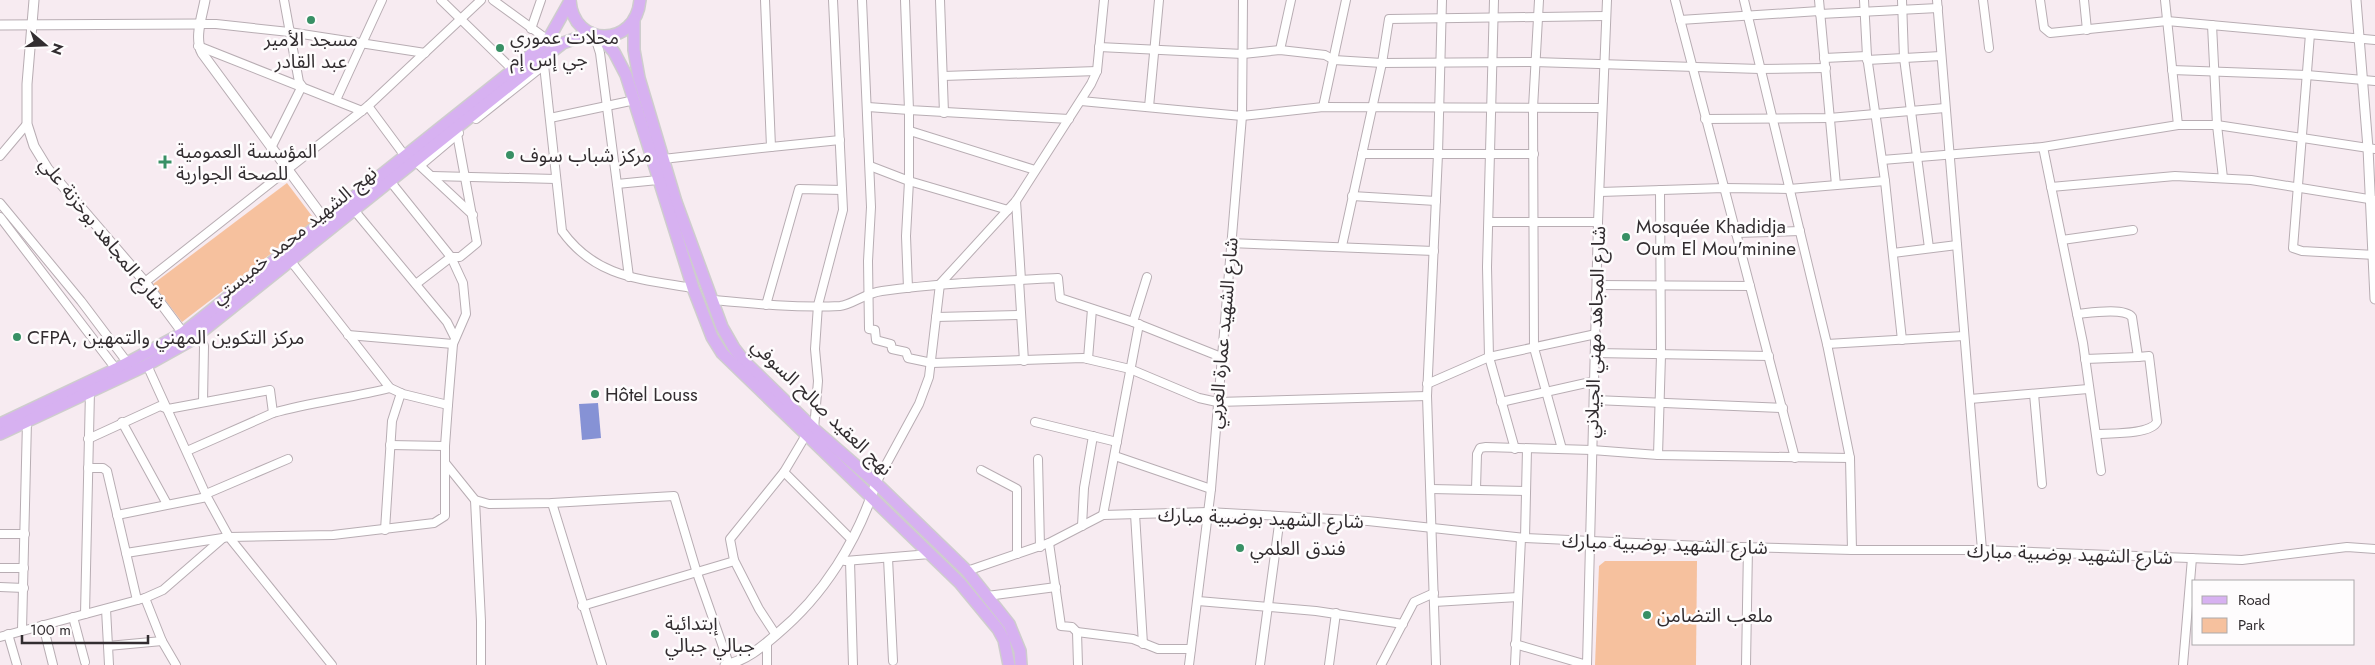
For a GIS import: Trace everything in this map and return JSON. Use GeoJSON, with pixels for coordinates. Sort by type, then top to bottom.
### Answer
{"type":"FeatureCollection","features":[{"type":"Feature","properties":{"kind":"main road"},"geometry":{"type":"LineString","coordinates":[[634,21],[639,4],[648,0]]}},
{"type":"Feature","properties":{"kind":"main road","name":"نهج العقيد صالح السوفي"},"geometry":{"type":"LineString","coordinates":[[570,1],[576,20],[595,34],[621,63],[635,100],[658,180],[693,288],[712,337],[722,353],[810,432],[876,483],[967,571],[1009,624],[1020,651],[1021,665]]}},
{"type":"Feature","properties":{"kind":"main road","name":"نهج الشهيد محمد خميستي"},"geometry":{"type":"LineString","coordinates":[[0,434],[146,365],[290,260],[328,224],[354,210],[390,182],[548,40],[570,1]]}},
{"type":"Feature","properties":{"kind":"main road","name":"نهج العقيد صالح السوفي"},"geometry":{"type":"LineString","coordinates":[[634,21],[634,50],[639,78],[663,159],[704,282],[714,300],[722,327],[745,362],[871,499],[960,583],[998,628],[1006,646],[1009,665]]}},
{"type":"Feature","properties":{"kind":"main road","name":"نهج الشهيد محمد خميستي"},"geometry":{"type":"LineString","coordinates":[[0,424],[127,362],[186,337],[328,224],[564,44],[595,34],[619,33],[634,21]]}},
{"type":"Feature","properties":{"kind":"street","name":"شارع المجاهد بوخزنة علي"},"geometry":{"type":"LineString","coordinates":[[34,0],[27,84],[27,124],[34,146],[48,169],[145,282],[186,337]]}},
{"type":"Feature","properties":{"kind":"street"},"geometry":{"type":"LineString","coordinates":[[205,0],[198,46],[211,68],[328,224]]}},
{"type":"Feature","properties":{"kind":"street"},"geometry":{"type":"LineString","coordinates":[[270,148],[302,86],[289,32],[284,0]]}},
{"type":"Feature","properties":{"kind":"street"},"geometry":{"type":"LineString","coordinates":[[336,100],[382,0]]}},
{"type":"Feature","properties":{"kind":"street"},"geometry":{"type":"LineString","coordinates":[[441,0],[513,70]]}},
{"type":"Feature","properties":{"kind":"street"},"geometry":{"type":"LineString","coordinates":[[145,282],[365,109],[481,0]]}},
{"type":"Feature","properties":{"kind":"street"},"geometry":{"type":"LineString","coordinates":[[493,0],[548,40]]}},
{"type":"Feature","properties":{"kind":"street"},"geometry":{"type":"LineString","coordinates":[[532,29],[541,0]]}},
{"type":"Feature","properties":{"kind":"street"},"geometry":{"type":"LineString","coordinates":[[764,0],[771,147]]}},
{"type":"Feature","properties":{"kind":"street"},"geometry":{"type":"LineString","coordinates":[[776,635],[759,609],[734,560],[730,539],[784,472],[810,432],[818,382],[815,349],[818,305],[844,210],[833,0]]}},
{"type":"Feature","properties":{"kind":"street"},"geometry":{"type":"LineString","coordinates":[[862,0],[871,207],[868,293],[869,329],[875,330],[876,340],[891,344],[892,349],[906,352],[908,358],[932,363],[1088,359],[1130,369],[1199,398],[1217,402],[1427,396]]}},
{"type":"Feature","properties":{"kind":"street"},"geometry":{"type":"LineString","coordinates":[[905,0],[910,131],[906,236],[908,288]]}},
{"type":"Feature","properties":{"kind":"street"},"geometry":{"type":"LineString","coordinates":[[940,0],[944,113]]}},
{"type":"Feature","properties":{"kind":"street"},"geometry":{"type":"LineString","coordinates":[[446,464],[475,500],[489,504],[552,503],[674,496],[727,665],[740,660],[767,643],[790,624],[825,585],[852,539],[871,499],[876,483],[919,404],[932,363],[940,284],[1016,201],[1081,101],[1097,71],[1104,0]]}},
{"type":"Feature","properties":{"kind":"street"},"geometry":{"type":"LineString","coordinates":[[1149,107],[1159,0]]}},
{"type":"Feature","properties":{"kind":"street","name":"شارع الشهيد عمارة العربي"},"geometry":{"type":"LineString","coordinates":[[1189,665],[1211,489],[1242,116],[1243,0]]}},
{"type":"Feature","properties":{"kind":"street"},"geometry":{"type":"LineString","coordinates":[[1280,50],[1291,0]]}},
{"type":"Feature","properties":{"kind":"street"},"geometry":{"type":"LineString","coordinates":[[1323,107],[1346,0]]}},
{"type":"Feature","properties":{"kind":"street"},"geometry":{"type":"LineString","coordinates":[[1436,665],[1427,384],[1438,154],[1440,18],[1442,0]]}},
{"type":"Feature","properties":{"kind":"street"},"geometry":{"type":"LineString","coordinates":[[1494,0],[1489,222],[1489,357],[1515,448]]}},
{"type":"Feature","properties":{"kind":"street"},"geometry":{"type":"LineString","coordinates":[[1538,0],[1533,108],[1534,348],[1562,449]]}},
{"type":"Feature","properties":{"kind":"street","name":"شارع المجاهد مهني الجيلاني"},"geometry":{"type":"LineString","coordinates":[[1587,665],[1598,285],[1598,222],[1607,0]]}},
{"type":"Feature","properties":{"kind":"street"},"geometry":{"type":"LineString","coordinates":[[1675,0],[1796,458]]}},
{"type":"Feature","properties":{"kind":"street"},"geometry":{"type":"LineString","coordinates":[[1744,0],[1827,344],[1850,458],[1852,550]]}},
{"type":"Feature","properties":{"kind":"street"},"geometry":{"type":"LineString","coordinates":[[1819,0],[1836,185]]}},
{"type":"Feature","properties":{"kind":"street"},"geometry":{"type":"LineString","coordinates":[[1864,0],[1867,58],[1885,181],[1902,340]]}},
{"type":"Feature","properties":{"kind":"street"},"geometry":{"type":"LineString","coordinates":[[1902,0],[1904,58],[1929,248]]}},
{"type":"Feature","properties":{"kind":"street"},"geometry":{"type":"LineString","coordinates":[[1983,0],[1989,48]]}},
{"type":"Feature","properties":{"kind":"street"},"geometry":{"type":"LineString","coordinates":[[2040,0],[2046,32],[2056,33],[2167,21],[2375,40]]}},
{"type":"Feature","properties":{"kind":"street"},"geometry":{"type":"LineString","coordinates":[[2084,0],[2087,30]]}},
{"type":"Feature","properties":{"kind":"street"},"geometry":{"type":"LineString","coordinates":[[2165,0],[2178,126]]}},
{"type":"Feature","properties":{"kind":"street"},"geometry":{"type":"LineString","coordinates":[[2356,0],[2362,80],[2372,149],[2375,299]]}},
{"type":"Feature","properties":{"kind":"street"},"geometry":{"type":"LineString","coordinates":[[1680,20],[1903,10],[1937,4],[1982,550]]}},
{"type":"Feature","properties":{"kind":"street"},"geometry":{"type":"LineString","coordinates":[[1342,246],[1373,108],[1389,19],[1606,16]]}},
{"type":"Feature","properties":{"kind":"street"},"geometry":{"type":"LineString","coordinates":[[0,25],[216,24],[364,42],[425,53]]}},
{"type":"Feature","properties":{"kind":"street"},"geometry":{"type":"LineString","coordinates":[[2212,25],[2223,178]]}},
{"type":"Feature","properties":{"kind":"street"},"geometry":{"type":"LineString","coordinates":[[595,34],[600,53],[628,277]]}},
{"type":"Feature","properties":{"kind":"street"},"geometry":{"type":"LineString","coordinates":[[2310,34],[2293,248],[2302,251],[2374,256]]}},
{"type":"Feature","properties":{"kind":"street"},"geometry":{"type":"LineString","coordinates":[[198,46],[336,100],[365,109],[413,161],[432,176],[472,216]]}},
{"type":"Feature","properties":{"kind":"street"},"geometry":{"type":"LineString","coordinates":[[1099,46],[1243,54],[1280,50],[1325,55],[1334,60],[1382,63],[1534,62],[1760,69],[1826,68]]}},
{"type":"Feature","properties":{"kind":"street"},"geometry":{"type":"LineString","coordinates":[[1824,58],[1941,56]]}},
{"type":"Feature","properties":{"kind":"street"},"geometry":{"type":"LineString","coordinates":[[545,60],[562,231],[570,242],[606,269],[628,277],[693,288]]}},
{"type":"Feature","properties":{"kind":"street"},"geometry":{"type":"LineString","coordinates":[[413,161],[457,134],[545,60]]}},
{"type":"Feature","properties":{"kind":"street"},"geometry":{"type":"LineString","coordinates":[[2172,70],[2307,75],[2375,81]]}},
{"type":"Feature","properties":{"kind":"street"},"geometry":{"type":"LineString","coordinates":[[942,76],[1097,71]]}},
{"type":"Feature","properties":{"kind":"street"},"geometry":{"type":"LineString","coordinates":[[550,118],[635,100]]}},
{"type":"Feature","properties":{"kind":"street"},"geometry":{"type":"LineString","coordinates":[[1081,101],[1242,116],[1323,107],[1492,106],[1602,108]]}},
{"type":"Feature","properties":{"kind":"street"},"geometry":{"type":"LineString","coordinates":[[868,107],[1069,119]]}},
{"type":"Feature","properties":{"kind":"street"},"geometry":{"type":"LineString","coordinates":[[1705,119],[1829,118],[1946,108]]}},
{"type":"Feature","properties":{"kind":"street"},"geometry":{"type":"LineString","coordinates":[[0,156],[27,124]]}},
{"type":"Feature","properties":{"kind":"street"},"geometry":{"type":"LineString","coordinates":[[1882,160],[2043,147],[2178,126],[2218,125],[2372,149]]}},
{"type":"Feature","properties":{"kind":"street"},"geometry":{"type":"LineString","coordinates":[[910,131],[1036,170]]}},
{"type":"Feature","properties":{"kind":"street"},"geometry":{"type":"LineString","coordinates":[[416,284],[451,257],[460,257],[477,243],[457,134]]}},
{"type":"Feature","properties":{"kind":"street"},"geometry":{"type":"LineString","coordinates":[[663,159],[840,140]]}},
{"type":"Feature","properties":{"kind":"street"},"geometry":{"type":"LineString","coordinates":[[2043,147],[2077,314],[2101,471]]}},
{"type":"Feature","properties":{"kind":"street"},"geometry":{"type":"LineString","coordinates":[[1362,154],[1534,154]]}},
{"type":"Feature","properties":{"kind":"street"},"geometry":{"type":"LineString","coordinates":[[870,166],[909,181],[1008,210]]}},
{"type":"Feature","properties":{"kind":"street"},"geometry":{"type":"LineString","coordinates":[[432,176],[465,175],[556,179]]}},
{"type":"Feature","properties":{"kind":"street"},"geometry":{"type":"LineString","coordinates":[[2051,187],[2175,176],[2223,178],[2299,186],[2373,199]]}},
{"type":"Feature","properties":{"kind":"street"},"geometry":{"type":"LineString","coordinates":[[617,184],[658,180]]}},
{"type":"Feature","properties":{"kind":"street"},"geometry":{"type":"LineString","coordinates":[[1600,192],[1724,188],[1789,189],[1885,181]]}},
{"type":"Feature","properties":{"kind":"street"},"geometry":{"type":"LineString","coordinates":[[126,553],[226,538],[333,536],[434,523],[444,518],[445,446],[454,341],[466,314],[466,300],[463,282],[451,257],[390,182]]}},
{"type":"Feature","properties":{"kind":"street"},"geometry":{"type":"LineString","coordinates":[[766,305],[800,189],[842,190]]}},
{"type":"Feature","properties":{"kind":"street"},"geometry":{"type":"LineString","coordinates":[[1658,455],[1661,354],[1660,190]]}},
{"type":"Feature","properties":{"kind":"street"},"geometry":{"type":"LineString","coordinates":[[1352,196],[1436,201]]}},
{"type":"Feature","properties":{"kind":"street"},"geometry":{"type":"LineString","coordinates":[[1016,201],[1024,360]]}},
{"type":"Feature","properties":{"kind":"street"},"geometry":{"type":"LineString","coordinates":[[0,203],[127,362]]}},
{"type":"Feature","properties":{"kind":"street"},"geometry":{"type":"LineString","coordinates":[[354,210],[447,322],[454,341]]}},
{"type":"Feature","properties":{"kind":"street"},"geometry":{"type":"LineString","coordinates":[[0,218],[116,369]]}},
{"type":"Feature","properties":{"kind":"street"},"geometry":{"type":"LineString","coordinates":[[1489,222],[1598,222]]}},
{"type":"Feature","properties":{"kind":"street"},"geometry":{"type":"LineString","coordinates":[[2062,240],[2133,230]]}},
{"type":"Feature","properties":{"kind":"street"},"geometry":{"type":"LineString","coordinates":[[1736,233],[1800,231]]}},
{"type":"Feature","properties":{"kind":"street"},"geometry":{"type":"LineString","coordinates":[[1230,243],[1434,251]]}},
{"type":"Feature","properties":{"kind":"street"},"geometry":{"type":"LineString","coordinates":[[1893,252],[1957,245]]}},
{"type":"Feature","properties":{"kind":"street"},"geometry":{"type":"LineString","coordinates":[[290,260],[390,388],[401,393],[448,405]]}},
{"type":"Feature","properties":{"kind":"street"},"geometry":{"type":"LineString","coordinates":[[43,273],[52,266]]}},
{"type":"Feature","properties":{"kind":"street"},"geometry":{"type":"LineString","coordinates":[[53,285],[61,277]]}},
{"type":"Feature","properties":{"kind":"street"},"geometry":{"type":"LineString","coordinates":[[1102,515],[1115,456],[1136,323],[1147,277]]}},
{"type":"Feature","properties":{"kind":"street"},"geometry":{"type":"LineString","coordinates":[[714,300],[766,305],[846,305],[868,293],[940,284],[1058,278],[1060,298],[1136,323],[1222,357]]}},
{"type":"Feature","properties":{"kind":"street"},"geometry":{"type":"LineString","coordinates":[[1598,285],[1750,286]]}},
{"type":"Feature","properties":{"kind":"street"},"geometry":{"type":"LineString","coordinates":[[1088,359],[1092,309]]}},
{"type":"Feature","properties":{"kind":"street"},"geometry":{"type":"LineString","coordinates":[[2077,314],[2120,311],[2130,314],[2138,357]]}},
{"type":"Feature","properties":{"kind":"street"},"geometry":{"type":"LineString","coordinates":[[936,317],[1021,315]]}},
{"type":"Feature","properties":{"kind":"street"},"geometry":{"type":"LineString","coordinates":[[1427,384],[1489,357],[1596,334]]}},
{"type":"Feature","properties":{"kind":"street"},"geometry":{"type":"LineString","coordinates":[[348,336],[454,341]]}},
{"type":"Feature","properties":{"kind":"street"},"geometry":{"type":"LineString","coordinates":[[1827,344],[1964,336]]}},
{"type":"Feature","properties":{"kind":"street"},"geometry":{"type":"LineString","coordinates":[[186,337],[202,340],[204,346],[203,402]]}},
{"type":"Feature","properties":{"kind":"street"},"geometry":{"type":"LineString","coordinates":[[1595,353],[1769,356]]}},
{"type":"Feature","properties":{"kind":"street"},"geometry":{"type":"LineString","coordinates":[[2085,359],[2149,356],[2157,422],[2155,425],[2145,430],[2096,434]]}},
{"type":"Feature","properties":{"kind":"street"},"geometry":{"type":"LineString","coordinates":[[146,365],[168,409],[226,538],[332,665]]}},
{"type":"Feature","properties":{"kind":"street"},"geometry":{"type":"LineString","coordinates":[[1501,402],[1595,382]]}},
{"type":"Feature","properties":{"kind":"street"},"geometry":{"type":"LineString","coordinates":[[187,451],[273,413],[301,405],[350,398],[390,388]]}},
{"type":"Feature","properties":{"kind":"street"},"geometry":{"type":"LineString","coordinates":[[1970,399],[2088,389]]}},
{"type":"Feature","properties":{"kind":"street"},"geometry":{"type":"LineString","coordinates":[[88,439],[160,406],[168,409],[270,390],[273,413]]}},
{"type":"Feature","properties":{"kind":"street"},"geometry":{"type":"LineString","coordinates":[[84,614],[90,391]]}},
{"type":"Feature","properties":{"kind":"street"},"geometry":{"type":"LineString","coordinates":[[385,530],[392,421],[401,393]]}},
{"type":"Feature","properties":{"kind":"street"},"geometry":{"type":"LineString","coordinates":[[2034,394],[2042,484]]}},
{"type":"Feature","properties":{"kind":"street"},"geometry":{"type":"LineString","coordinates":[[1595,400],[1783,408]]}},
{"type":"Feature","properties":{"kind":"street"},"geometry":{"type":"LineString","coordinates":[[22,630],[27,421]]}},
{"type":"Feature","properties":{"kind":"street"},"geometry":{"type":"LineString","coordinates":[[122,422],[168,504]]}},
{"type":"Feature","properties":{"kind":"street"},"geometry":{"type":"LineString","coordinates":[[1034,422],[1117,442]]}},
{"type":"Feature","properties":{"kind":"street"},"geometry":{"type":"LineString","coordinates":[[1082,526],[1084,488],[1093,436]]}},
{"type":"Feature","properties":{"kind":"street"},"geometry":{"type":"LineString","coordinates":[[390,445],[445,446]]}},
{"type":"Feature","properties":{"kind":"street"},"geometry":{"type":"LineString","coordinates":[[1476,489],[1477,454],[1480,448],[1592,450],[1658,455],[1850,458]]}},
{"type":"Feature","properties":{"kind":"street"},"geometry":{"type":"LineString","coordinates":[[1514,665],[1526,492],[1527,449]]}},
{"type":"Feature","properties":{"kind":"street"},"geometry":{"type":"LineString","coordinates":[[1115,456],[1211,489]]}},
{"type":"Feature","properties":{"kind":"street"},"geometry":{"type":"LineString","coordinates":[[117,515],[207,496],[288,459]]}},
{"type":"Feature","properties":{"kind":"street"},"geometry":{"type":"LineString","coordinates":[[1038,459],[1040,547]]}},
{"type":"Feature","properties":{"kind":"street"},"geometry":{"type":"LineString","coordinates":[[88,468],[103,468],[107,471],[126,553],[141,599],[176,665]]}},
{"type":"Feature","properties":{"kind":"street"},"geometry":{"type":"LineString","coordinates":[[981,470],[1017,489],[1017,554]]}},
{"type":"Feature","properties":{"kind":"street"},"geometry":{"type":"LineString","coordinates":[[784,472],[852,539]]}},
{"type":"Feature","properties":{"kind":"street"},"geometry":{"type":"LineString","coordinates":[[1431,489],[1526,492]]}},
{"type":"Feature","properties":{"kind":"street"},"geometry":{"type":"LineString","coordinates":[[475,500],[481,621],[481,665]]}},
{"type":"Feature","properties":{"kind":"street"},"geometry":{"type":"LineString","coordinates":[[552,503],[582,606],[602,665]]}},
{"type":"Feature","properties":{"kind":"street","name":"شارع الشهيد بوضبية مبارك"},"geometry":{"type":"LineString","coordinates":[[967,571],[1050,543],[1102,515],[1208,512],[1368,521],[1523,538],[1748,547],[1852,550],[1982,550],[2242,560],[2346,547],[2375,549]]}},
{"type":"Feature","properties":{"kind":"street"},"geometry":{"type":"LineString","coordinates":[[1135,514],[1144,644]]}},
{"type":"Feature","properties":{"kind":"street"},"geometry":{"type":"LineString","coordinates":[[1260,665],[1280,516]]}},
{"type":"Feature","properties":{"kind":"street"},"geometry":{"type":"LineString","coordinates":[[0,534],[25,534]]}},
{"type":"Feature","properties":{"kind":"street"},"geometry":{"type":"LineString","coordinates":[[0,637],[141,599],[169,585],[226,538]]}},
{"type":"Feature","properties":{"kind":"street"},"geometry":{"type":"LineString","coordinates":[[1050,543],[1061,626],[1072,627],[1077,632],[1133,639],[1158,649],[1191,649]]}},
{"type":"Feature","properties":{"kind":"street"},"geometry":{"type":"LineString","coordinates":[[1746,665],[1748,547]]}},
{"type":"Feature","properties":{"kind":"street"},"geometry":{"type":"LineString","coordinates":[[839,562],[930,554]]}},
{"type":"Feature","properties":{"kind":"street"},"geometry":{"type":"LineString","coordinates":[[888,558],[893,661]]}},
{"type":"Feature","properties":{"kind":"street"},"geometry":{"type":"LineString","coordinates":[[2183,665],[2192,558]]}},
{"type":"Feature","properties":{"kind":"street"},"geometry":{"type":"LineString","coordinates":[[582,606],[727,565],[734,560]]}},
{"type":"Feature","properties":{"kind":"street"},"geometry":{"type":"LineString","coordinates":[[850,561],[853,665]]}},
{"type":"Feature","properties":{"kind":"street"},"geometry":{"type":"LineString","coordinates":[[0,568],[24,568]]}},
{"type":"Feature","properties":{"kind":"street"},"geometry":{"type":"LineString","coordinates":[[0,587],[24,588]]}},
{"type":"Feature","properties":{"kind":"street"},"geometry":{"type":"LineString","coordinates":[[987,596],[1056,587]]}},
{"type":"Feature","properties":{"kind":"street"},"geometry":{"type":"LineString","coordinates":[[1381,665],[1414,602],[1434,598],[1518,597]]}},
{"type":"Feature","properties":{"kind":"street"},"geometry":{"type":"LineString","coordinates":[[1198,601],[1269,606],[1403,624]]}},
{"type":"Feature","properties":{"kind":"street"},"geometry":{"type":"LineString","coordinates":[[106,608],[109,665]]}},
{"type":"Feature","properties":{"kind":"street"},"geometry":{"type":"LineString","coordinates":[[1329,665],[1336,614]]}},
{"type":"Feature","properties":{"kind":"street"},"geometry":{"type":"LineString","coordinates":[[73,617],[85,662]]}},
{"type":"Feature","properties":{"kind":"street"},"geometry":{"type":"LineString","coordinates":[[43,624],[54,665]]}},
{"type":"Feature","properties":{"kind":"street"},"geometry":{"type":"LineString","coordinates":[[1077,632],[1078,665]]}},
{"type":"Feature","properties":{"kind":"street"},"geometry":{"type":"LineString","coordinates":[[8,634],[17,665]]}},
{"type":"Feature","properties":{"kind":"street"},"geometry":{"type":"LineString","coordinates":[[108,646],[162,641]]}},
{"type":"Feature","properties":{"kind":"street"},"geometry":{"type":"LineString","coordinates":[[767,643],[767,665]]}},
{"type":"Feature","properties":{"kind":"street"},"geometry":{"type":"LineString","coordinates":[[1516,644],[1587,665]]}},
{"type":"Feature","properties":{"kind":"green space"},"geometry":{"type":"Polygon","coordinates":[[[287,183],[315,220],[182,322],[153,284],[287,183]]]}},
{"type":"Feature","properties":{"kind":"green space","name":"ملعب التضامن"},"geometry":{"type":"Polygon","coordinates":[[[1605,561],[1697,561],[1696,665],[1595,665],[1599,566],[1605,561]]]}},
{"type":"Feature","properties":{"kind":"water"},"geometry":{"type":"Polygon","coordinates":[[[598,403],[601,438],[582,440],[579,404],[598,403]]]}},
{"type":"Feature","properties":{"kind":"place","name":"مسجد الأمير عبد القادر"},"geometry":{"type":"Point","coordinates":[311,20]}},
{"type":"Feature","properties":{"kind":"place","name":"محلات عموري جي إس إم"},"geometry":{"type":"Point","coordinates":[500,48]}},
{"type":"Feature","properties":{"kind":"place","name":"مركز شباب سوف"},"geometry":{"type":"Point","coordinates":[510,155]}},
{"type":"Feature","properties":{"kind":"place","name":"المؤسسة العمومية للصحة الجوارية"},"geometry":{"type":"Point","coordinates":[165,162]}},
{"type":"Feature","properties":{"kind":"place","name":"Mosquée Khadidja Oum El Mou'minine"},"geometry":{"type":"Point","coordinates":[1626,237]}},
{"type":"Feature","properties":{"kind":"place","name":"CFPA, مركز التكوين المهني والتمهين"},"geometry":{"type":"Point","coordinates":[17,337]}},
{"type":"Feature","properties":{"kind":"place","name":"Hôtel Louss"},"geometry":{"type":"Point","coordinates":[595,394]}},
{"type":"Feature","properties":{"kind":"place","name":"فندق العلمي"},"geometry":{"type":"Point","coordinates":[1240,548]}},
{"type":"Feature","properties":{"kind":"place","name":"ملعب التضامن"},"geometry":{"type":"Point","coordinates":[1647,615]}},
{"type":"Feature","properties":{"kind":"place","name":"إبتدائية جبالي جبالي"},"geometry":{"type":"Point","coordinates":[655,634]}}]}
